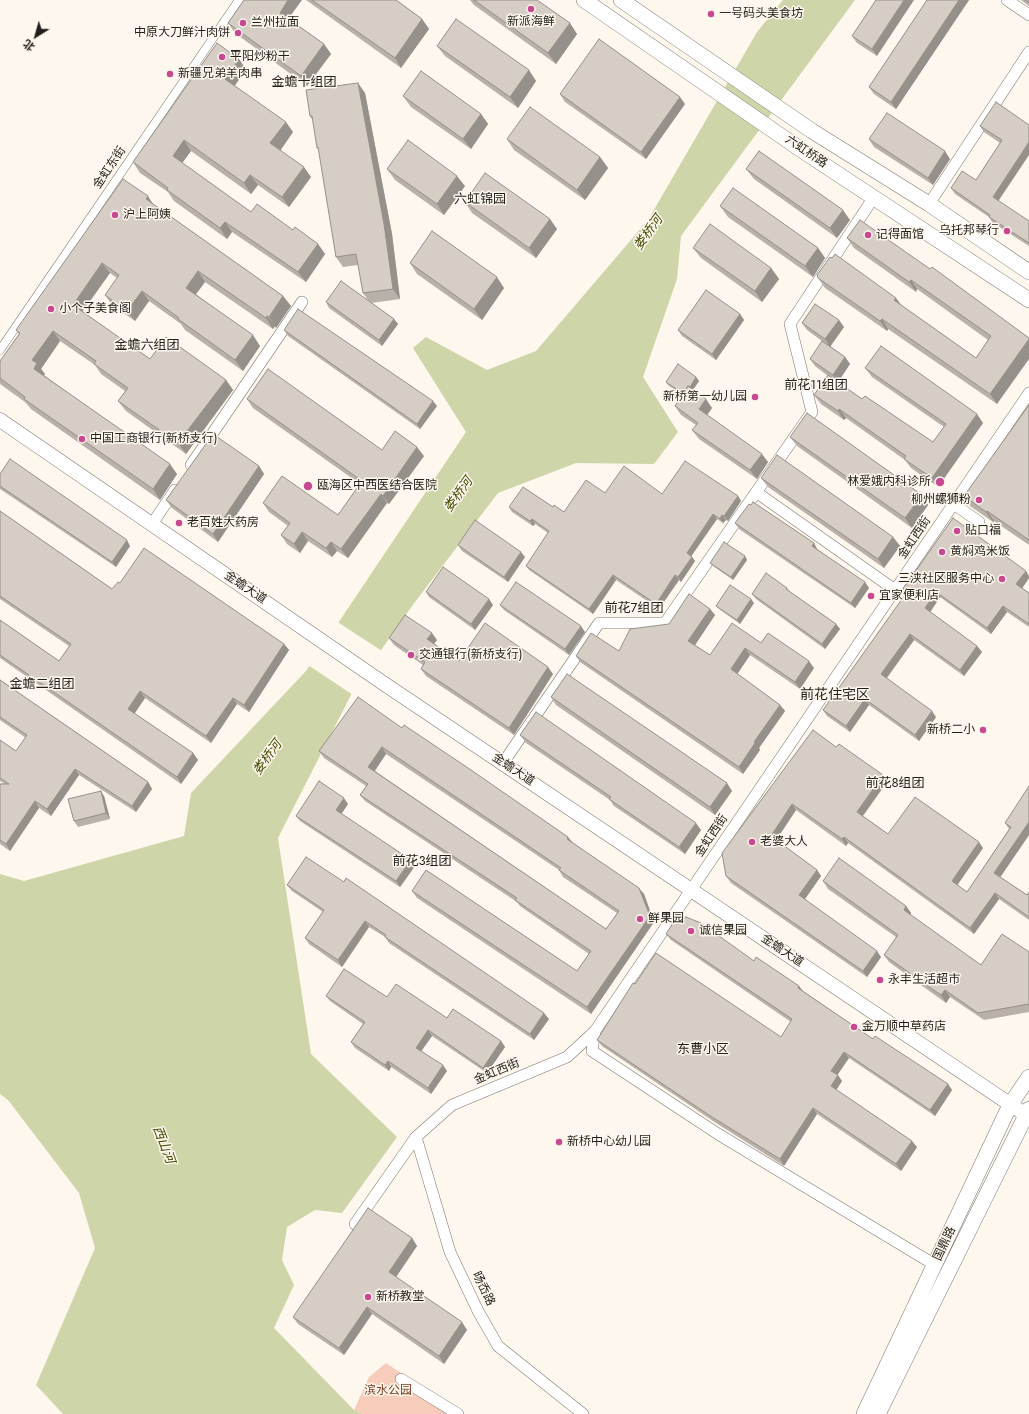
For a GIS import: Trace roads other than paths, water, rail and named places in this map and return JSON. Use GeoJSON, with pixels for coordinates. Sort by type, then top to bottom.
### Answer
{"type":"FeatureCollection","features":[{"type":"Feature","properties":{"kind":"main road","name":"六虹桥路"},"geometry":{"type":"LineString","coordinates":[[584,0],[800,149],[1029,300]]}},
{"type":"Feature","properties":{"kind":"main road","name":"六虹桥路"},"geometry":{"type":"LineString","coordinates":[[620,0],[697,51],[812,131],[929,204],[1029,272]]}},
{"type":"Feature","properties":{"kind":"main road","name":"国鼎路"},"geometry":{"type":"LineString","coordinates":[[864,1414],[1010,1105],[1029,1077]]}},
{"type":"Feature","properties":{"kind":"main road","name":"国鼎路"},"geometry":{"type":"LineString","coordinates":[[878,1414],[1028,1113]]}},
{"type":"Feature","properties":{"kind":"street","name":"金虹东街"},"geometry":{"type":"LineString","coordinates":[[0,350],[239,0]]}},
{"type":"Feature","properties":{"kind":"street"},"geometry":{"type":"LineString","coordinates":[[1007,0],[1029,15]]}},
{"type":"Feature","properties":{"kind":"street"},"geometry":{"type":"LineString","coordinates":[[929,204],[1029,52]]}},
{"type":"Feature","properties":{"kind":"street"},"geometry":{"type":"LineString","coordinates":[[503,764],[599,623],[665,623],[812,412],[790,324],[874,197]]}},
{"type":"Feature","properties":{"kind":"street"},"geometry":{"type":"LineString","coordinates":[[152,524],[302,302]]}},
{"type":"Feature","properties":{"kind":"street","name":"金虹西街"},"geometry":{"type":"LineString","coordinates":[[355,1224],[416,1137],[452,1105],[567,1057],[595,1031],[1029,393]]}},
{"type":"Feature","properties":{"kind":"street","name":"金蟾大道"},"geometry":{"type":"LineString","coordinates":[[0,420],[503,764],[1010,1105],[1028,1113]]}},
{"type":"Feature","properties":{"kind":"street"},"geometry":{"type":"LineString","coordinates":[[756,492],[895,590]]}},
{"type":"Feature","properties":{"kind":"street"},"geometry":{"type":"LineString","coordinates":[[954,504],[979,522]]}},
{"type":"Feature","properties":{"kind":"street"},"geometry":{"type":"LineString","coordinates":[[595,1031],[592,1051],[718,1134],[935,1265]]}},
{"type":"Feature","properties":{"kind":"street","name":"旸岙路"},"geometry":{"type":"LineString","coordinates":[[416,1137],[450,1252],[478,1311],[498,1346],[583,1414]]}},
{"type":"Feature","properties":{"kind":"street"},"geometry":{"type":"LineString","coordinates":[[401,1379],[458,1414]]}},
{"type":"Feature","properties":{"kind":"water"},"geometry":{"type":"Polygon","coordinates":[[[783,0],[855,0],[681,236],[677,279],[643,377],[678,432],[654,464],[576,463],[498,493],[412,606],[355,687],[278,838],[311,1054],[397,1137],[342,1213],[315,1210],[287,1227],[282,1260],[294,1285],[274,1328],[354,1410],[363,1414],[63,1414],[36,1385],[95,1248],[79,1193],[8,1100],[0,1094],[0,874],[24,881],[184,836],[191,793],[306,671],[466,432],[413,348],[426,337],[487,370],[536,351],[648,220],[757,32],[783,0]]]}},
{"type":"Feature","properties":{"kind":"place","name":"新派海鲜"},"geometry":{"type":"Point","coordinates":[531,9]}},
{"type":"Feature","properties":{"kind":"place","name":"一号码头美食坊"},"geometry":{"type":"Point","coordinates":[711,14]}},
{"type":"Feature","properties":{"kind":"place","name":"兰州拉面"},"geometry":{"type":"Point","coordinates":[243,23]}},
{"type":"Feature","properties":{"kind":"place","name":"中原大刀鲜汁肉饼"},"geometry":{"type":"Point","coordinates":[238,33]}},
{"type":"Feature","properties":{"kind":"place","name":"平阳炒粉干"},"geometry":{"type":"Point","coordinates":[222,57]}},
{"type":"Feature","properties":{"kind":"place","name":"新疆兄弟羊肉串"},"geometry":{"type":"Point","coordinates":[170,74]}},
{"type":"Feature","properties":{"kind":"place","name":"沪上阿姨"},"geometry":{"type":"Point","coordinates":[115,215]}},
{"type":"Feature","properties":{"kind":"place","name":"乌托邦琴行"},"geometry":{"type":"Point","coordinates":[1007,231]}},
{"type":"Feature","properties":{"kind":"place","name":"记得面馆"},"geometry":{"type":"Point","coordinates":[868,235]}},
{"type":"Feature","properties":{"kind":"place","name":"小个子美食阁"},"geometry":{"type":"Point","coordinates":[51,309]}},
{"type":"Feature","properties":{"kind":"place","name":"新桥第一幼儿园"},"geometry":{"type":"Point","coordinates":[755,397]}},
{"type":"Feature","properties":{"kind":"place","name":"中国工商银行(新桥支行)"},"geometry":{"type":"Point","coordinates":[82,439]}},
{"type":"Feature","properties":{"kind":"place","name":"林爱娥内科诊所"},"geometry":{"type":"Point","coordinates":[940,482]}},
{"type":"Feature","properties":{"kind":"place","name":"瓯海区中西医结合医院"},"geometry":{"type":"Point","coordinates":[308,486]}},
{"type":"Feature","properties":{"kind":"place","name":"柳州螺狮粉"},"geometry":{"type":"Point","coordinates":[979,500]}},
{"type":"Feature","properties":{"kind":"place","name":"老百姓大药房"},"geometry":{"type":"Point","coordinates":[179,523]}},
{"type":"Feature","properties":{"kind":"place","name":"贴口福"},"geometry":{"type":"Point","coordinates":[957,531]}},
{"type":"Feature","properties":{"kind":"place","name":"黄焖鸡米饭"},"geometry":{"type":"Point","coordinates":[942,552]}},
{"type":"Feature","properties":{"kind":"place","name":"三浃社区服务中心"},"geometry":{"type":"Point","coordinates":[1002,579]}},
{"type":"Feature","properties":{"kind":"place","name":"宜家便利店"},"geometry":{"type":"Point","coordinates":[871,596]}},
{"type":"Feature","properties":{"kind":"place","name":"交通银行(新桥支行)"},"geometry":{"type":"Point","coordinates":[411,655]}},
{"type":"Feature","properties":{"kind":"place","name":"新桥二小"},"geometry":{"type":"Point","coordinates":[983,730]}},
{"type":"Feature","properties":{"kind":"place","name":"老婆大人"},"geometry":{"type":"Point","coordinates":[752,842]}},
{"type":"Feature","properties":{"kind":"place","name":"鲜果园"},"geometry":{"type":"Point","coordinates":[640,919]}},
{"type":"Feature","properties":{"kind":"place","name":"诚信果园"},"geometry":{"type":"Point","coordinates":[691,931]}},
{"type":"Feature","properties":{"kind":"place","name":"永丰生活超市"},"geometry":{"type":"Point","coordinates":[880,980]}},
{"type":"Feature","properties":{"kind":"place","name":"金万顺中草药店"},"geometry":{"type":"Point","coordinates":[854,1027]}},
{"type":"Feature","properties":{"kind":"place","name":"新桥中心幼儿园"},"geometry":{"type":"Point","coordinates":[559,1142]}},
{"type":"Feature","properties":{"kind":"place","name":"新桥教堂"},"geometry":{"type":"Point","coordinates":[368,1297]}},
{"type":"Feature","properties":{"kind":"district","name":"金蟾十组团"},"geometry":{"type":"Point","coordinates":[304,83]}},
{"type":"Feature","properties":{"kind":"district","name":"六虹锦园"},"geometry":{"type":"Point","coordinates":[480,200]}},
{"type":"Feature","properties":{"kind":"district","name":"金蟾六组团"},"geometry":{"type":"Point","coordinates":[147,346]}},
{"type":"Feature","properties":{"kind":"district","name":"前花11组团"},"geometry":{"type":"Point","coordinates":[816,386]}},
{"type":"Feature","properties":{"kind":"district","name":"前花7组团"},"geometry":{"type":"Point","coordinates":[634,609]}},
{"type":"Feature","properties":{"kind":"district","name":"金蟾二组团"},"geometry":{"type":"Point","coordinates":[42,685]}},
{"type":"Feature","properties":{"kind":"district","name":"前花住宅区"},"geometry":{"type":"Point","coordinates":[835,696]}},
{"type":"Feature","properties":{"kind":"district","name":"前花8组团"},"geometry":{"type":"Point","coordinates":[895,784]}},
{"type":"Feature","properties":{"kind":"district","name":"前花3组团"},"geometry":{"type":"Point","coordinates":[422,862]}},
{"type":"Feature","properties":{"kind":"district","name":"东曹小区"},"geometry":{"type":"Point","coordinates":[703,1050]}},
{"type":"Feature","properties":{"kind":"water label","name":"娄桥河"},"geometry":{"type":"Point","coordinates":[649,233]}},
{"type":"Feature","properties":{"kind":"water label","name":"娄桥河"},"geometry":{"type":"Point","coordinates":[459,495]}},
{"type":"Feature","properties":{"kind":"water label","name":"娄桥河"},"geometry":{"type":"Point","coordinates":[268,758]}},
{"type":"Feature","properties":{"kind":"water label","name":"西山河"},"geometry":{"type":"Point","coordinates":[163,1145]}},
{"type":"Feature","properties":{"kind":"park label","name":"滨水公园"},"geometry":{"type":"Point","coordinates":[388,1391]}}]}
